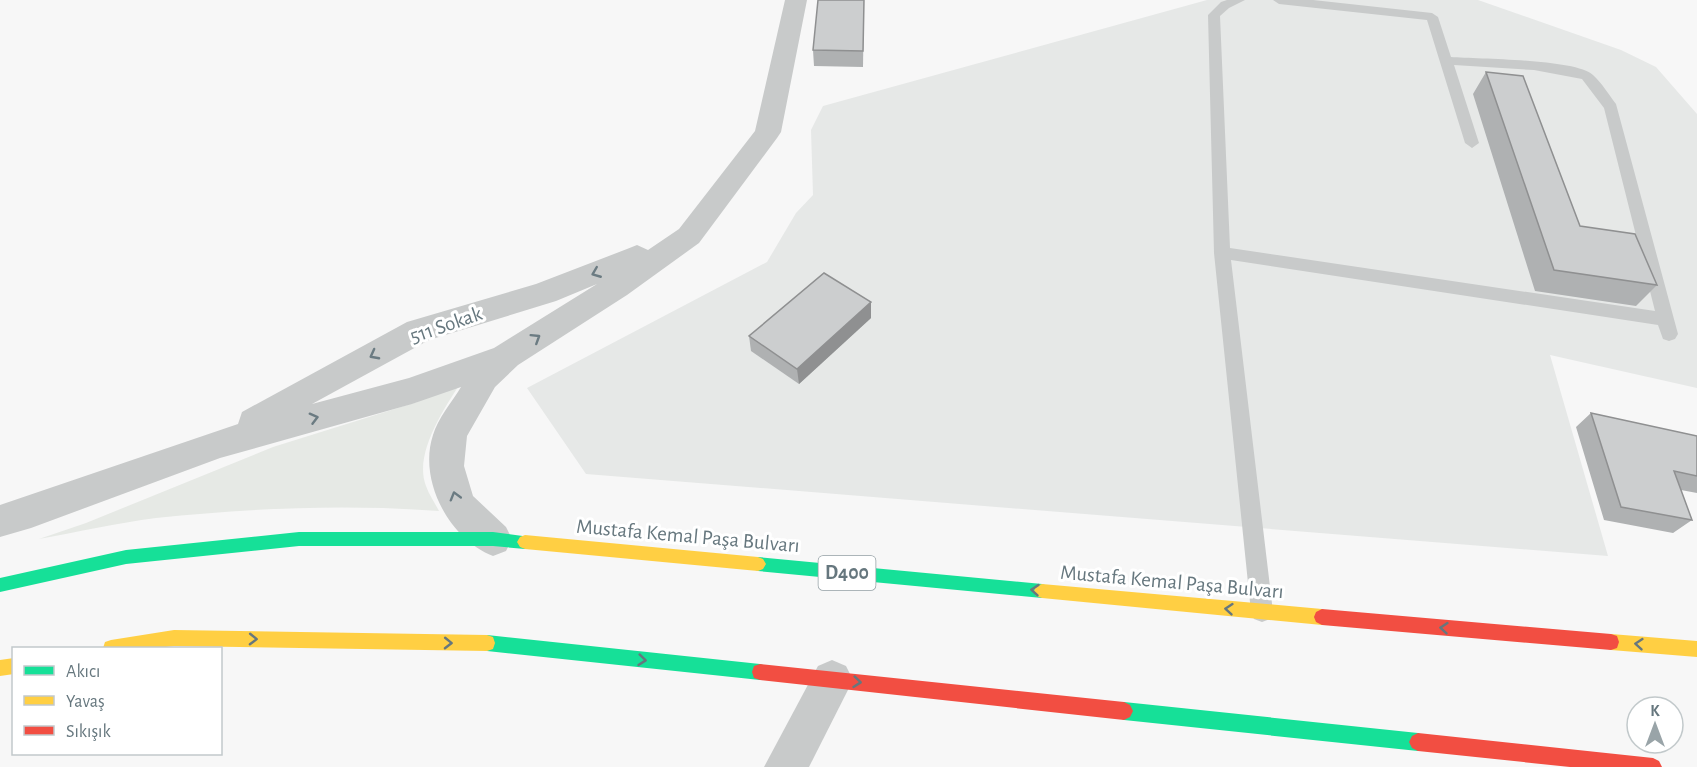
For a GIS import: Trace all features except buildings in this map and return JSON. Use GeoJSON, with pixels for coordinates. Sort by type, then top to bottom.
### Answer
{"type":"FeatureCollection","features":[{"type":"Feature","properties":{"kind":"highway","name":"Mustafa Kemal Paşa Bulvarı"},"geometry":{"type":"LineString","coordinates":[[0,585],[126,557],[299,539],[493,539],[1262,612],[1697,649]]}},
{"type":"Feature","properties":{"kind":"highway"},"geometry":{"type":"LineString","coordinates":[[117,647],[174,638],[483,643],[1653,767]]}},
{"type":"Feature","properties":{"kind":"street","name":"511 Sokak"},"geometry":{"type":"LineString","coordinates":[[493,539],[458,505],[446,466],[450,435],[483,378],[507,356],[616,287],[689,236],[768,132],[796,0]]}},
{"type":"Feature","properties":{"kind":"street","name":"511 Sokak"},"geometry":{"type":"LineString","coordinates":[[217,444],[317,385],[418,331],[545,293],[689,236]]}},
{"type":"Feature","properties":{"kind":"street","name":"511 Sokak"},"geometry":{"type":"LineString","coordinates":[[0,521],[31,512],[217,444],[412,391],[507,356]]}},
{"type":"Feature","properties":{"kind":"street"},"geometry":{"type":"LineString","coordinates":[[786,767],[832,680]]}},
{"type":"Feature","properties":{"kind":"lane"},"geometry":{"type":"LineString","coordinates":[[1239,0],[1224,5],[1214,15],[1222,253],[1262,612]]}},
{"type":"Feature","properties":{"kind":"lane"},"geometry":{"type":"LineString","coordinates":[[1279,0],[1432,17],[1472,143]]}},
{"type":"Feature","properties":{"kind":"lane"},"geometry":{"type":"LineString","coordinates":[[1222,253],[1667,327],[1611,107],[1587,76],[1566,70],[1534,66],[1445,60]]}},
{"type":"Feature","properties":{"kind":"shaded area"},"geometry":{"type":"Polygon","coordinates":[[[1207,0],[1478,0],[1621,50],[1656,67],[1697,114],[1697,388],[1550,355],[1608,556],[586,474],[527,388],[767,262],[796,213],[813,195],[811,130],[823,106],[1207,0]]]}},
{"type":"Feature","properties":{"kind":"shaded area"},"geometry":{"type":"Polygon","coordinates":[[[463,379],[433,430],[424,459],[423,473],[426,486],[439,511],[298,508],[227,512],[141,520],[39,539],[86,523],[273,447],[417,402],[463,379]]]}},
{"type":"Feature","properties":{"kind":"traffic: fast"},"geometry":{"type":"LineString","coordinates":[[0,585],[126,557],[299,539],[493,539],[525,542]]}},
{"type":"Feature","properties":{"kind":"traffic: fast"},"geometry":{"type":"LineString","coordinates":[[758,564],[1042,591]]}},
{"type":"Feature","properties":{"kind":"traffic: fast"},"geometry":{"type":"LineString","coordinates":[[487,643],[760,672]]}},
{"type":"Feature","properties":{"kind":"traffic: fast"},"geometry":{"type":"LineString","coordinates":[[1124,711],[1418,742]]}},
{"type":"Feature","properties":{"kind":"traffic: slow"},"geometry":{"type":"LineString","coordinates":[[525,542],[758,564]]}},
{"type":"Feature","properties":{"kind":"traffic: slow"},"geometry":{"type":"LineString","coordinates":[[1042,591],[1322,617]]}},
{"type":"Feature","properties":{"kind":"traffic: slow"},"geometry":{"type":"LineString","coordinates":[[117,647],[174,638],[487,643]]}},
{"type":"Feature","properties":{"kind":"traffic: slow"},"geometry":{"type":"LineString","coordinates":[[1611,642],[1697,649]]}},
{"type":"Feature","properties":{"kind":"traffic: slow"},"geometry":{"type":"LineString","coordinates":[[0,668],[12,666]]}},
{"type":"Feature","properties":{"kind":"traffic: jam"},"geometry":{"type":"LineString","coordinates":[[1322,617],[1611,642]]}},
{"type":"Feature","properties":{"kind":"traffic: jam"},"geometry":{"type":"LineString","coordinates":[[760,672],[1124,711]]}},
{"type":"Feature","properties":{"kind":"traffic: jam"},"geometry":{"type":"LineString","coordinates":[[1418,742],[1653,767]]}}]}
